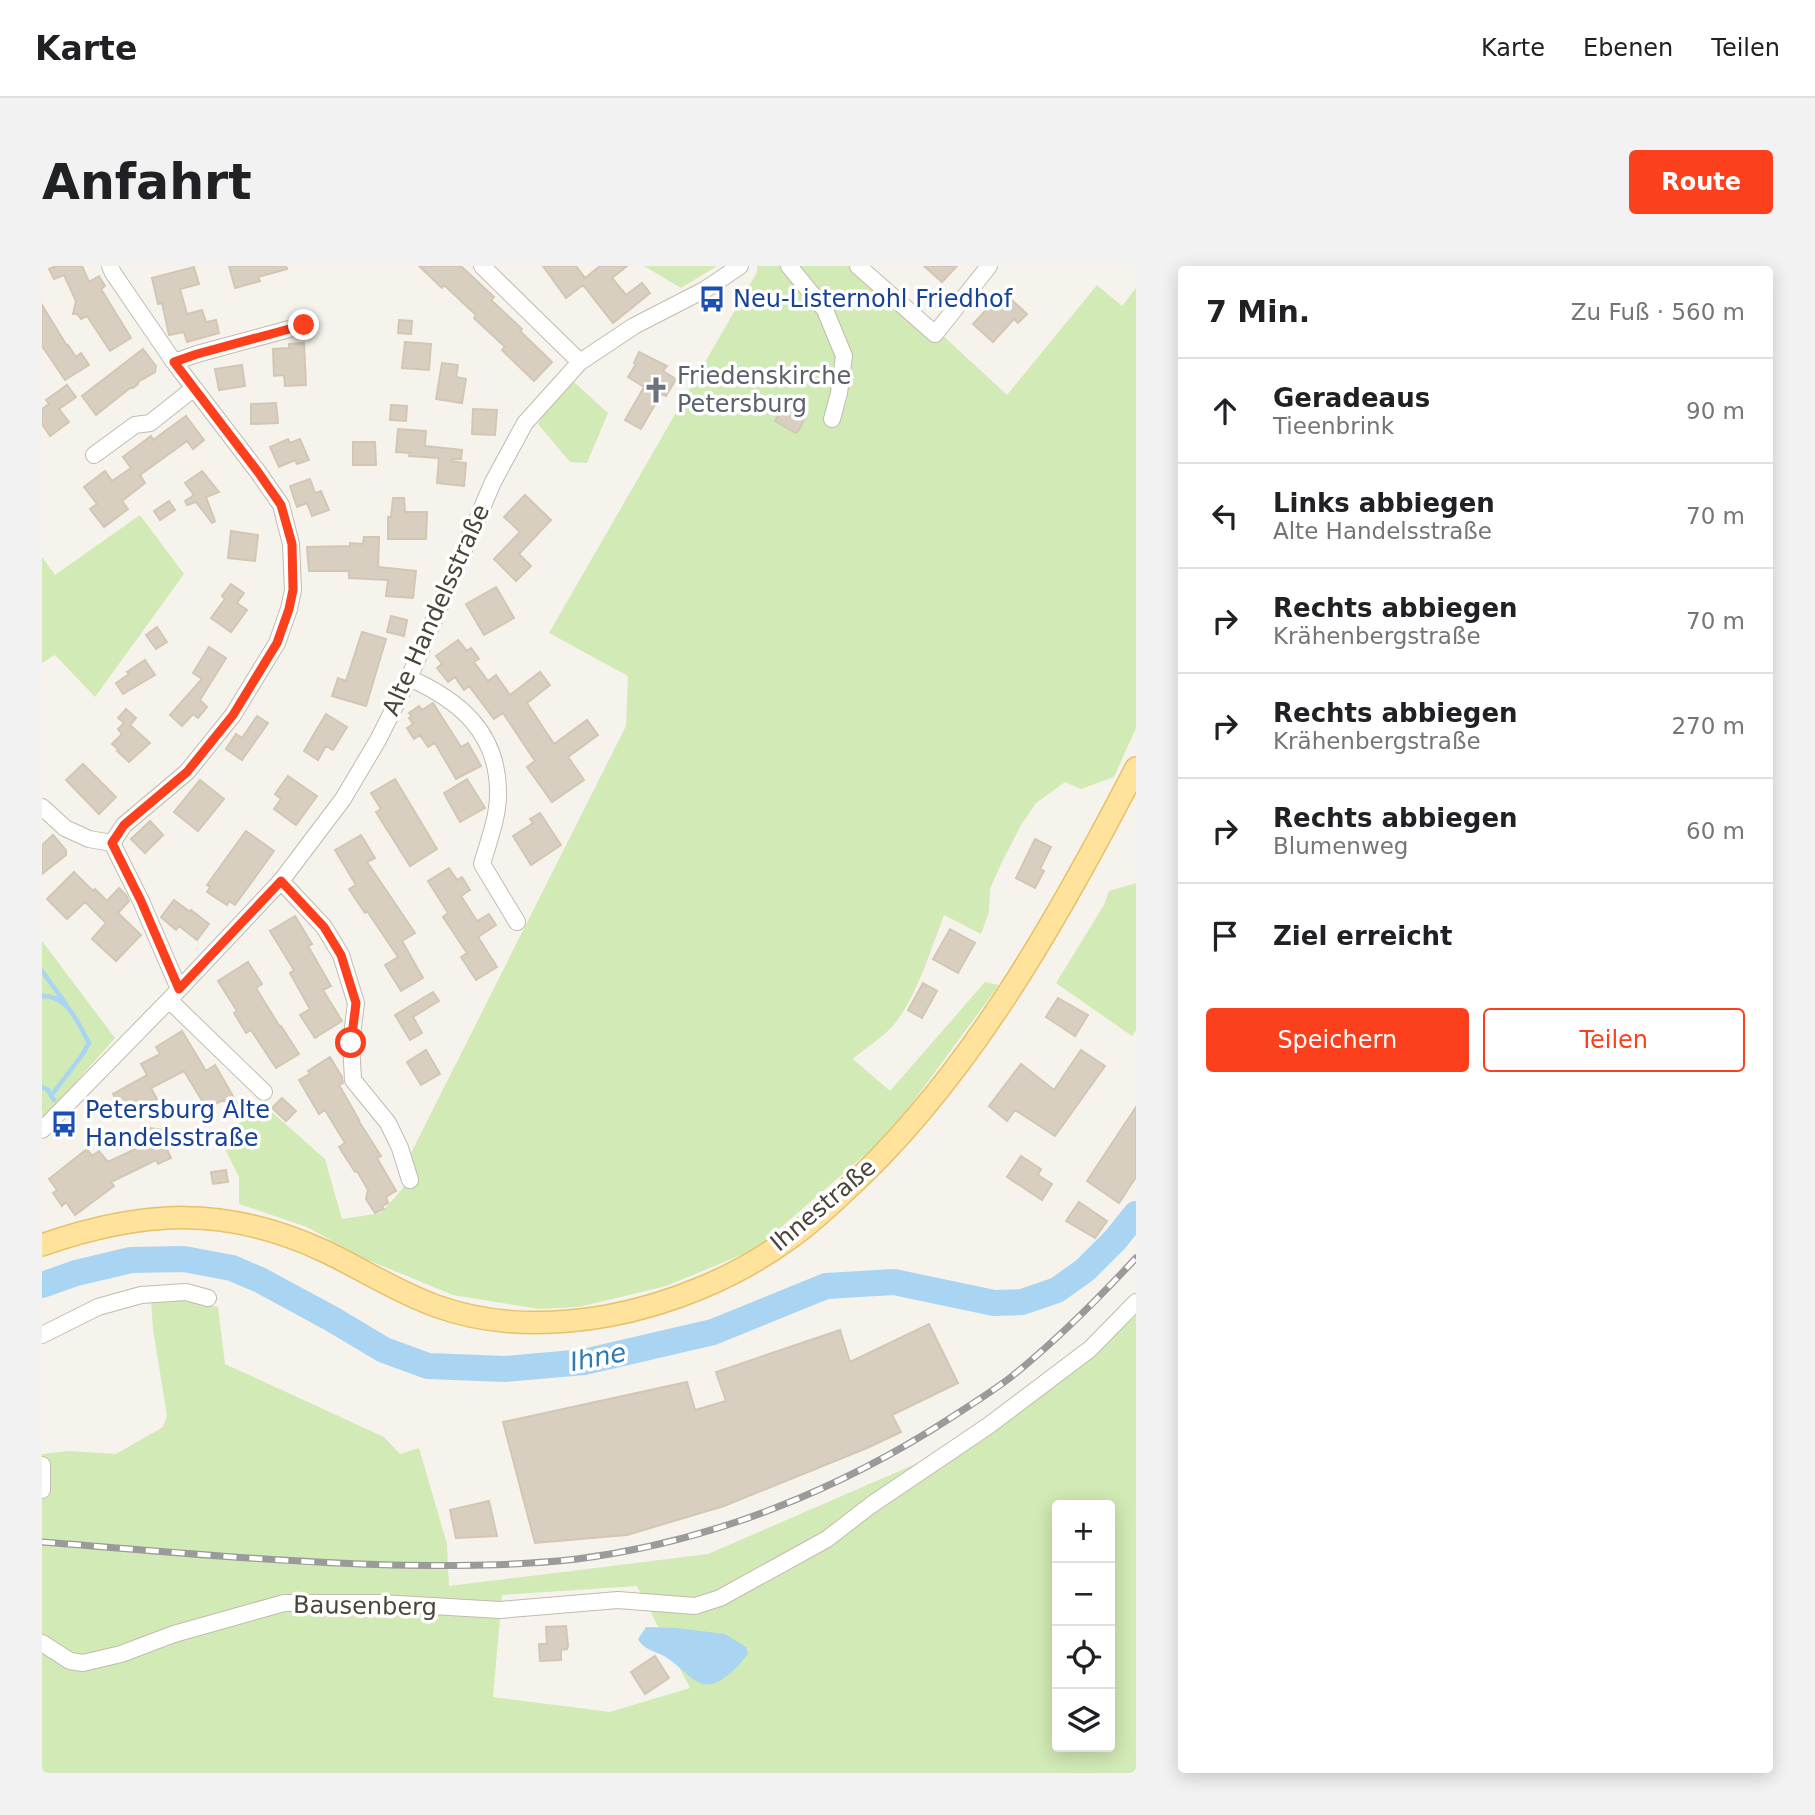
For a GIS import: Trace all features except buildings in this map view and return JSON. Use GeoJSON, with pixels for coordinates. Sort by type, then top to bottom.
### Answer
{"type":"FeatureCollection","features":[{"type":"Feature","properties":{"kind":"main road","name":"Ihnestraße"},"geometry":{"type":"LineString","coordinates":[[42,1245],[104,1226],[145,1219],[216,1219],[255,1226],[290,1237],[325,1251],[402,1292],[437,1306],[470,1316],[505,1322],[549,1323],[634,1311],[718,1281],[782,1244],[826,1209],[899,1139],[934,1096],[1005,997],[1081,871],[1136,768]]}},
{"type":"Feature","properties":{"kind":"street"},"geometry":{"type":"LineString","coordinates":[[482,266],[580,362]]}},
{"type":"Feature","properties":{"kind":"street","name":"Alte Handelsstraße"},"geometry":{"type":"LineString","coordinates":[[42,1130],[281,881],[343,799],[410,678],[493,482],[525,423],[580,362],[634,326],[706,289],[740,266]]}},
{"type":"Feature","properties":{"kind":"street"},"geometry":{"type":"LineString","coordinates":[[789,266],[825,310],[844,356],[832,419]]}},
{"type":"Feature","properties":{"kind":"street"},"geometry":{"type":"LineString","coordinates":[[858,266],[935,334],[989,266]]}},
{"type":"Feature","properties":{"kind":"street"},"geometry":{"type":"LineString","coordinates":[[112,843],[124,825],[187,772],[233,715],[277,643],[293,590],[292,544],[281,505],[174,362],[117,269]]}},
{"type":"Feature","properties":{"kind":"street"},"geometry":{"type":"LineString","coordinates":[[174,362],[304,325]]}},
{"type":"Feature","properties":{"kind":"street"},"geometry":{"type":"LineString","coordinates":[[94,455],[135,425],[150,423],[194,389]]}},
{"type":"Feature","properties":{"kind":"street"},"geometry":{"type":"LineString","coordinates":[[410,678],[456,704],[487,740],[496,764],[498,792],[493,827],[482,864],[517,922]]}},
{"type":"Feature","properties":{"kind":"street"},"geometry":{"type":"LineString","coordinates":[[42,807],[65,828],[89,839],[112,843]]}},
{"type":"Feature","properties":{"kind":"street"},"geometry":{"type":"LineString","coordinates":[[112,843],[141,901],[174,994],[264,1092]]}},
{"type":"Feature","properties":{"kind":"street"},"geometry":{"type":"LineString","coordinates":[[281,881],[324,927],[341,955],[356,1003],[351,1043],[353,1080],[388,1122],[400,1147],[410,1180]]}},
{"type":"Feature","properties":{"kind":"street"},"geometry":{"type":"LineString","coordinates":[[42,1335],[99,1307],[141,1295],[186,1292],[208,1297]]}},
{"type":"Feature","properties":{"kind":"street","name":"Bausenberg"},"geometry":{"type":"LineString","coordinates":[[42,1643],[70,1661],[83,1663],[121,1654],[174,1634],[284,1604],[381,1604],[500,1610],[618,1600],[695,1606],[720,1598],[827,1539],[871,1505],[988,1426],[1090,1349],[1136,1302]]}},
{"type":"Feature","properties":{"kind":"street"},"geometry":{"type":"LineString","coordinates":[[42,1465],[42,1490]]}},
{"type":"Feature","properties":{"kind":"green space"},"geometry":{"type":"Polygon","coordinates":[[[644,266],[717,266],[681,288],[644,266]]]}},
{"type":"Feature","properties":{"kind":"green space"},"geometry":{"type":"Polygon","coordinates":[[[757,266],[868,266],[1007,395],[1097,285],[1122,306],[1136,288],[1136,728],[1114,777],[1081,789],[1065,782],[1036,803],[1021,825],[990,889],[989,912],[981,934],[944,915],[922,974],[900,1017],[891,1028],[853,1059],[890,1091],[985,982],[999,985],[907,1110],[875,1146],[756,1249],[666,1286],[579,1307],[539,1309],[453,1295],[363,1258],[307,1227],[239,1204],[239,1177],[219,1137],[265,1106],[325,1159],[342,1219],[381,1213],[403,1188],[410,1155],[626,726],[628,676],[549,633],[757,272],[757,266]]]}},
{"type":"Feature","properties":{"kind":"green space"},"geometry":{"type":"Polygon","coordinates":[[[574,382],[608,413],[587,463],[570,462],[538,424],[574,382]]]}},
{"type":"Feature","properties":{"kind":"green space"},"geometry":{"type":"Polygon","coordinates":[[[140,515],[184,574],[95,697],[55,655],[42,663],[42,557],[55,575],[140,515]]]}},
{"type":"Feature","properties":{"kind":"green space"},"geometry":{"type":"Polygon","coordinates":[[[1136,883],[1136,1030],[1132,1036],[1056,983],[1104,905],[1109,891],[1136,883]]]}},
{"type":"Feature","properties":{"kind":"green space"},"geometry":{"type":"Polygon","coordinates":[[[42,941],[115,1038],[42,1121],[42,941]]]}},
{"type":"Feature","properties":{"kind":"green space"},"geometry":{"type":"Polygon","coordinates":[[[151,1299],[184,1299],[218,1307],[225,1364],[384,1437],[400,1454],[419,1448],[447,1544],[449,1586],[708,1554],[987,1433],[1136,1312],[1136,1773],[42,1773],[42,1454],[69,1451],[116,1454],[163,1427],[167,1416],[151,1299]],[[637,1586],[502,1595],[493,1697],[610,1712],[690,1688],[637,1586]]]}},
{"type":"Feature","properties":{"kind":"water"},"geometry":{"type":"Polygon","coordinates":[[[646,1627],[725,1634],[746,1647],[748,1654],[720,1681],[707,1685],[643,1645],[638,1639],[646,1627]]]}},
{"type":"Feature","properties":{"kind":"waterway"},"geometry":{"type":"LineString","coordinates":[[42,971],[66,1004]]}},
{"type":"Feature","properties":{"kind":"waterway"},"geometry":{"type":"LineString","coordinates":[[42,996],[59,1000],[65,1005],[89,1043],[51,1096]]}},
{"type":"Feature","properties":{"kind":"waterway"},"geometry":{"type":"LineString","coordinates":[[42,1087],[48,1090],[54,1100]]}},
{"type":"Feature","properties":{"kind":"waterway","name":"Ihne"},"geometry":{"type":"LineString","coordinates":[[42,1285],[76,1273],[131,1260],[184,1259],[232,1268],[260,1280],[384,1350],[428,1366],[505,1369],[584,1362],[713,1332],[826,1286],[894,1282],[994,1303],[1022,1302],[1057,1290],[1085,1270],[1136,1214]]}},
{"type":"Feature","properties":{"kind":"railway"},"geometry":{"type":"LineString","coordinates":[[42,1542],[217,1556],[438,1565],[577,1559],[676,1540],[725,1526],[819,1490],[909,1443],[1011,1377],[1076,1320],[1136,1258]]}},
{"type":"Feature","properties":{"kind":"place","name":"Neu-Listernohl Friedhof"},"geometry":{"type":"Point","coordinates":[712,299]}},
{"type":"Feature","properties":{"kind":"place","name":"Friedenskirche Petersburg"},"geometry":{"type":"Point","coordinates":[656,390]}},
{"type":"Feature","properties":{"kind":"place","name":"Petersburg Alte Handelsstraße"},"geometry":{"type":"Point","coordinates":[64,1124]}},
{"type":"Feature","properties":{"kind":"route"},"geometry":{"type":"LineString","coordinates":[[304,325],[174,362],[281,505],[292,544],[293,590],[277,643],[233,715],[187,772],[124,825],[112,843],[141,901],[179,989],[281,881],[324,927],[341,955],[356,1003],[351,1043]]}}]}
